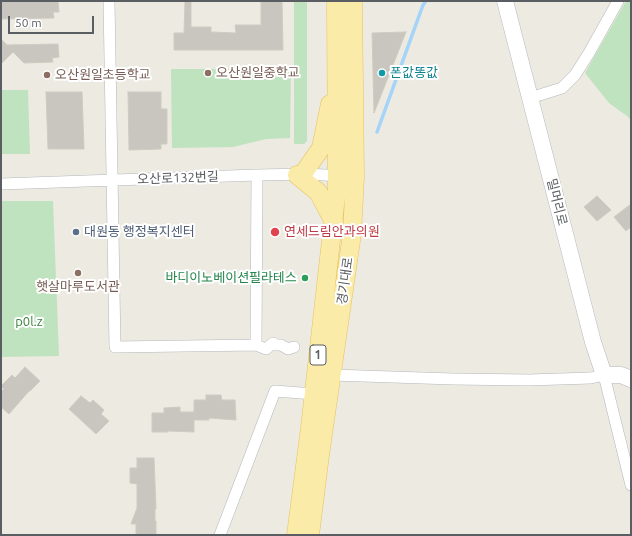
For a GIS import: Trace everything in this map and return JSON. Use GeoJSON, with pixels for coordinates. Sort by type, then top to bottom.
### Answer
{"type":"FeatureCollection","features":[{"type":"Feature","properties":{"kind":"main road","name":"경기대로"},"geometry":{"type":"LineString","coordinates":[[310,535],[352,234],[337,64],[336,1]]}},
{"type":"Feature","properties":{"kind":"main road","name":"경기대로"},"geometry":{"type":"LineString","coordinates":[[296,535],[334,222],[347,176],[353,1]]}},
{"type":"Feature","properties":{"kind":"main road","name":"밀머리로"},"geometry":{"type":"LineString","coordinates":[[505,1],[593,342],[604,375]]}},
{"type":"Feature","properties":{"kind":"main road"},"geometry":{"type":"LineString","coordinates":[[334,222],[318,192],[300,175],[321,148],[337,64]]}},
{"type":"Feature","properties":{"kind":"main road"},"geometry":{"type":"LineString","coordinates":[[604,375],[621,375],[631,379]]}},
{"type":"Feature","properties":{"kind":"street"},"geometry":{"type":"LineString","coordinates":[[109,1],[115,347],[256,345],[266,349],[273,343],[288,349],[294,347]]}},
{"type":"Feature","properties":{"kind":"street"},"geometry":{"type":"LineString","coordinates":[[530,98],[562,88],[575,75],[618,1]]}},
{"type":"Feature","properties":{"kind":"street","name":"오산로132번길"},"geometry":{"type":"LineString","coordinates":[[1,184],[300,175],[347,176]]}},
{"type":"Feature","properties":{"kind":"street"},"geometry":{"type":"LineString","coordinates":[[256,345],[257,176]]}},
{"type":"Feature","properties":{"kind":"street"},"geometry":{"type":"LineString","coordinates":[[332,375],[529,380],[591,378],[604,375],[631,485]]}},
{"type":"Feature","properties":{"kind":"street"},"geometry":{"type":"LineString","coordinates":[[220,535],[275,391],[314,394]]}},
{"type":"Feature","properties":{"kind":"green space"},"geometry":{"type":"Polygon","coordinates":[[[294,1],[307,1],[307,141],[304,144],[294,144],[294,1]]]}},
{"type":"Feature","properties":{"kind":"green space"},"geometry":{"type":"Polygon","coordinates":[[[626,1],[631,1],[631,120],[609,103],[585,73],[626,1]]]}},
{"type":"Feature","properties":{"kind":"green space"},"geometry":{"type":"Polygon","coordinates":[[[171,69],[291,69],[290,138],[266,139],[233,147],[172,148],[171,69]]]}},
{"type":"Feature","properties":{"kind":"green space"},"geometry":{"type":"Polygon","coordinates":[[[1,90],[28,90],[30,154],[1,154],[1,90]]]}},
{"type":"Feature","properties":{"kind":"green space","name":"p0l.z"},"geometry":{"type":"Polygon","coordinates":[[[2,201],[53,201],[59,356],[1,357],[2,201]]]}},
{"type":"Feature","properties":{"kind":"building"},"geometry":{"type":"Polygon","coordinates":[[[1,1],[58,1],[59,12],[53,12],[54,18],[1,19],[1,1]]]}},
{"type":"Feature","properties":{"kind":"building"},"geometry":{"type":"Polygon","coordinates":[[[185,1],[191,1],[191,27],[211,27],[211,32],[236,33],[235,25],[261,25],[261,1],[282,1],[283,50],[174,50],[174,33],[184,33],[185,1]]]}},
{"type":"Feature","properties":{"kind":"building","name":"폰값똥값"},"geometry":{"type":"Polygon","coordinates":[[[406,32],[374,113],[372,33],[406,32]]]}},
{"type":"Feature","properties":{"kind":"building"},"geometry":{"type":"Polygon","coordinates":[[[1,39],[7,45],[58,44],[59,57],[52,58],[53,62],[24,63],[13,52],[1,64],[1,39]]]}},
{"type":"Feature","properties":{"kind":"building"},"geometry":{"type":"Polygon","coordinates":[[[46,92],[82,92],[84,149],[48,149],[46,92]]]}},
{"type":"Feature","properties":{"kind":"building"},"geometry":{"type":"Polygon","coordinates":[[[128,92],[161,92],[161,109],[167,109],[167,144],[161,144],[161,149],[129,150],[128,92]]]}},
{"type":"Feature","properties":{"kind":"building"},"geometry":{"type":"Polygon","coordinates":[[[597,196],[611,210],[597,221],[584,207],[597,196]]]}},
{"type":"Feature","properties":{"kind":"building"},"geometry":{"type":"Polygon","coordinates":[[[631,204],[631,227],[626,231],[614,217],[631,204]]]}},
{"type":"Feature","properties":{"kind":"building"},"geometry":{"type":"Polygon","coordinates":[[[25,367],[40,381],[9,414],[1,407],[1,392],[4,389],[1,386],[12,375],[15,378],[25,367]]]}},
{"type":"Feature","properties":{"kind":"building"},"geometry":{"type":"Polygon","coordinates":[[[206,395],[221,395],[222,400],[235,400],[236,420],[209,418],[209,420],[194,420],[194,432],[152,432],[152,413],[164,413],[164,408],[180,407],[180,412],[194,412],[194,400],[206,400],[206,395]]]}},
{"type":"Feature","properties":{"kind":"building"},"geometry":{"type":"Polygon","coordinates":[[[81,396],[90,403],[93,400],[104,410],[101,414],[109,421],[96,434],[69,409],[81,396]]]}},
{"type":"Feature","properties":{"kind":"building"},"geometry":{"type":"Polygon","coordinates":[[[137,458],[154,458],[156,535],[136,535],[136,524],[131,524],[137,508],[137,484],[130,483],[130,468],[137,468],[137,458]]]}},
{"type":"Feature","properties":{"kind":"waterway"},"geometry":{"type":"LineString","coordinates":[[377,132],[423,5],[426,1]]}},
{"type":"Feature","properties":{"kind":"place","name":"오산원일중학교"},"geometry":{"type":"Point","coordinates":[208,73]}},
{"type":"Feature","properties":{"kind":"place","name":"폰값똥값"},"geometry":{"type":"Point","coordinates":[382,73]}},
{"type":"Feature","properties":{"kind":"place","name":"오산원일초등학교"},"geometry":{"type":"Point","coordinates":[47,75]}},
{"type":"Feature","properties":{"kind":"place","name":"대원동 행정복지센터"},"geometry":{"type":"Point","coordinates":[76,232]}},
{"type":"Feature","properties":{"kind":"place","name":"연세드림안과의원"},"geometry":{"type":"Point","coordinates":[275,232]}},
{"type":"Feature","properties":{"kind":"place","name":"햇살마루도서관"},"geometry":{"type":"Point","coordinates":[78,273]}},
{"type":"Feature","properties":{"kind":"place","name":"바디이노베이션필라테스"},"geometry":{"type":"Point","coordinates":[305,278]}}]}
